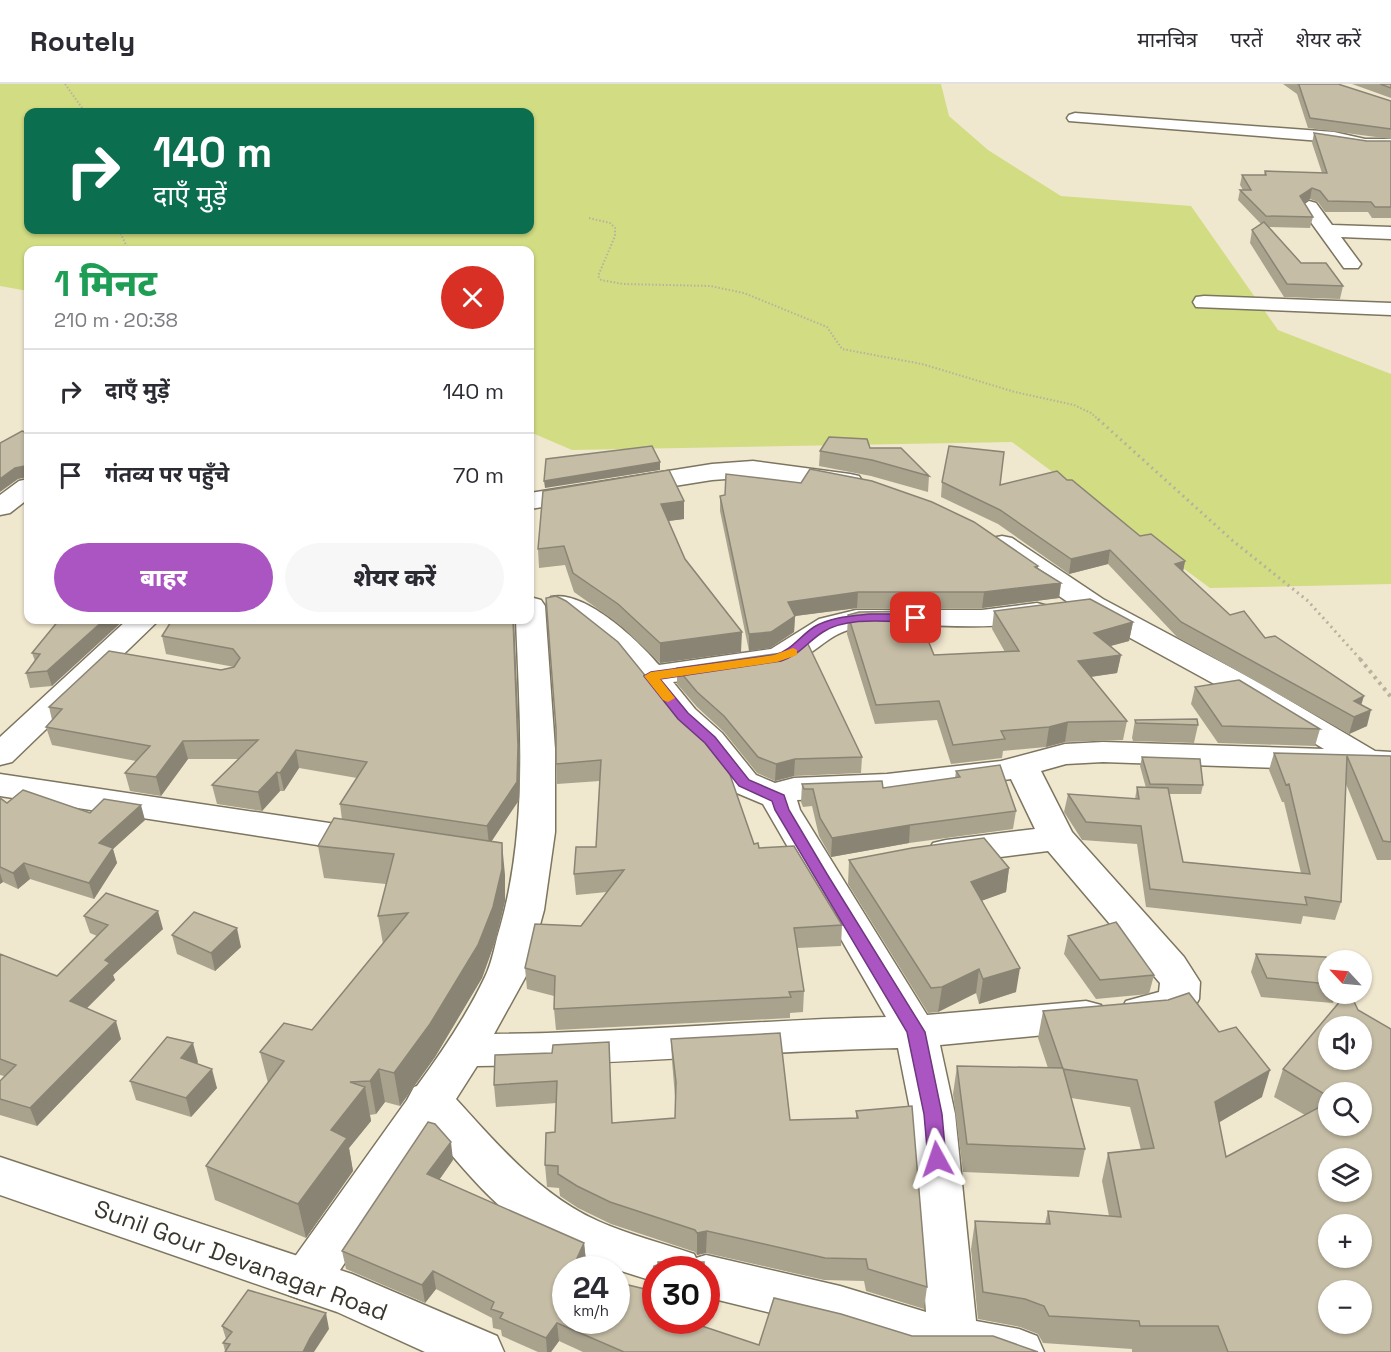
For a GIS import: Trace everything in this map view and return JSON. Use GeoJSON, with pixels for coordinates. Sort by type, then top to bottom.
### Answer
{"type":"FeatureCollection","features":[{"type":"Feature","properties":{"kind":"street"},"geometry":{"type":"LineString","coordinates":[[1075,118],[1334,137],[1365,144],[1391,144]]}},
{"type":"Feature","properties":{"kind":"street"},"geometry":{"type":"LineString","coordinates":[[1309,207],[1352,264]]}},
{"type":"Feature","properties":{"kind":"street"},"geometry":{"type":"LineString","coordinates":[[1326,231],[1391,233]]}},
{"type":"Feature","properties":{"kind":"street"},"geometry":{"type":"LineString","coordinates":[[1204,302],[1391,309]]}},
{"type":"Feature","properties":{"kind":"street"},"geometry":{"type":"LineString","coordinates":[[534,500],[711,472],[753,469],[802,473],[872,486]]}},
{"type":"Feature","properties":{"kind":"street"},"geometry":{"type":"LineString","coordinates":[[0,507],[24,490]]}},
{"type":"Feature","properties":{"kind":"street"},"geometry":{"type":"LineString","coordinates":[[981,530],[1092,605],[1379,761]]}},
{"type":"Feature","properties":{"kind":"street"},"geometry":{"type":"LineString","coordinates":[[534,586],[594,624],[631,652],[683,716],[710,740],[744,783],[779,798]]}},
{"type":"Feature","properties":{"kind":"street"},"geometry":{"type":"LineString","coordinates":[[651,676],[777,658],[790,654],[819,628],[841,621],[870,618],[982,619],[1092,605]]}},
{"type":"Feature","properties":{"kind":"street"},"geometry":{"type":"LineString","coordinates":[[0,755],[139,624]]}},
{"type":"Feature","properties":{"kind":"street"},"geometry":{"type":"LineString","coordinates":[[306,1280],[411,1132],[429,1099],[465,1050],[506,976],[525,910],[513,862],[537,832],[538,749],[532,624]]}},
{"type":"Feature","properties":{"kind":"street"},"geometry":{"type":"LineString","coordinates":[[104,655],[137,661]]}},
{"type":"Feature","properties":{"kind":"street"},"geometry":{"type":"LineString","coordinates":[[779,798],[784,792],[794,789],[887,785],[1002,771],[1065,754],[1103,752],[1379,761]]}},
{"type":"Feature","properties":{"kind":"street"},"geometry":{"type":"LineString","coordinates":[[465,1050],[574,1048],[789,1035],[916,1032],[1161,1010],[1179,999],[1180,982],[1170,967],[1057,838],[1021,765]]}},
{"type":"Feature","properties":{"kind":"street"},"geometry":{"type":"LineString","coordinates":[[0,785],[404,846]]}},
{"type":"Feature","properties":{"kind":"street"},"geometry":{"type":"LineString","coordinates":[[779,798],[782,810],[836,870],[916,1032],[933,1114],[952,1345]]}},
{"type":"Feature","properties":{"kind":"street"},"geometry":{"type":"LineString","coordinates":[[909,857],[1057,838]]}},
{"type":"Feature","properties":{"kind":"street"},"geometry":{"type":"LineString","coordinates":[[429,1099],[474,1150],[539,1211],[581,1235],[642,1257]]}},
{"type":"Feature","properties":{"kind":"street","name":"Sunil Gour Devanagar Road"},"geometry":{"type":"LineString","coordinates":[[0,1176],[352,1296],[479,1352]]}},
{"type":"Feature","properties":{"kind":"street"},"geometry":{"type":"LineString","coordinates":[[720,1280],[794,1299],[840,1308],[928,1335],[952,1345],[1019,1352]]}},
{"type":"Feature","properties":{"kind":"path"},"geometry":{"type":"LineString","coordinates":[[65,84],[82,108]]}},
{"type":"Feature","properties":{"kind":"path"},"geometry":{"type":"LineString","coordinates":[[589,218],[610,223],[615,228],[615,236],[598,276],[601,280],[615,283],[693,284],[743,292],[826,327],[835,343],[842,349],[922,364],[1004,389],[1074,405],[1091,413],[1233,541],[1308,601],[1349,645],[1391,697]]}},
{"type":"Feature","properties":{"kind":"green space"},"geometry":{"type":"Polygon","coordinates":[[[0,84],[941,84],[949,116],[988,150],[1061,196],[1191,206],[1278,330],[1391,374],[1391,584],[1210,588],[1012,442],[572,450],[534,434],[534,246],[24,246],[24,290],[0,286],[0,84]]]}},
{"type":"Feature","properties":{"kind":"building"},"geometry":{"type":"Polygon","coordinates":[[[1298,84],[1338,84],[1391,101],[1391,129],[1310,118],[1298,84]]]}},
{"type":"Feature","properties":{"kind":"building"},"geometry":{"type":"Polygon","coordinates":[[[1314,133],[1367,141],[1391,141],[1391,207],[1375,207],[1371,202],[1328,201],[1320,191],[1312,188],[1300,196],[1313,217],[1266,216],[1240,190],[1251,190],[1242,175],[1266,175],[1265,171],[1327,173],[1314,133]]]}},
{"type":"Feature","properties":{"kind":"building"},"geometry":{"type":"Polygon","coordinates":[[[1264,222],[1301,263],[1326,263],[1343,286],[1287,284],[1252,230],[1264,222]]]}},
{"type":"Feature","properties":{"kind":"building"},"geometry":{"type":"Polygon","coordinates":[[[24,432],[24,466],[15,468],[0,479],[0,443],[24,432]]]}},
{"type":"Feature","properties":{"kind":"building"},"geometry":{"type":"Polygon","coordinates":[[[829,437],[867,439],[870,448],[901,448],[929,476],[872,460],[820,451],[829,437]]]}},
{"type":"Feature","properties":{"kind":"building"},"geometry":{"type":"Polygon","coordinates":[[[652,446],[660,462],[544,481],[546,459],[652,446]]]}},
{"type":"Feature","properties":{"kind":"building"},"geometry":{"type":"Polygon","coordinates":[[[949,446],[1004,452],[1000,485],[1057,471],[1067,480],[1072,480],[1140,536],[1151,534],[1185,561],[1175,564],[1230,615],[1244,611],[1265,638],[1275,636],[1364,696],[1354,701],[1371,710],[1354,717],[1181,622],[1110,550],[1071,559],[1000,510],[942,482],[949,446]]]}},
{"type":"Feature","properties":{"kind":"building"},"geometry":{"type":"Polygon","coordinates":[[[810,469],[872,481],[932,502],[974,522],[1038,566],[1035,567],[1061,583],[984,592],[858,592],[788,602],[795,616],[771,632],[749,634],[720,496],[725,495],[726,474],[801,483],[810,469]]]}},
{"type":"Feature","properties":{"kind":"building"},"geometry":{"type":"Polygon","coordinates":[[[669,470],[684,501],[661,504],[685,559],[742,632],[660,643],[618,604],[573,573],[564,546],[538,549],[543,491],[669,470]]]}},
{"type":"Feature","properties":{"kind":"building"},"geometry":{"type":"Polygon","coordinates":[[[556,596],[566,601],[618,642],[669,705],[696,729],[728,769],[754,844],[758,843],[759,848],[794,846],[842,925],[794,928],[804,991],[789,992],[791,997],[554,1009],[555,976],[525,968],[535,924],[581,926],[624,870],[574,874],[576,847],[596,847],[601,760],[556,764],[556,729],[546,598],[556,596]]]}},
{"type":"Feature","properties":{"kind":"building"},"geometry":{"type":"Polygon","coordinates":[[[1090,599],[1133,622],[1094,633],[1121,655],[1078,661],[1127,721],[1068,722],[1049,727],[1001,731],[1005,739],[953,745],[939,701],[876,705],[848,615],[859,612],[916,611],[934,655],[1019,651],[994,611],[1090,599]]]}},
{"type":"Feature","properties":{"kind":"building"},"geometry":{"type":"Polygon","coordinates":[[[56,624],[100,624],[47,671],[26,673],[40,654],[32,653],[56,624]]]}},
{"type":"Feature","properties":{"kind":"building"},"geometry":{"type":"Polygon","coordinates":[[[170,624],[513,624],[518,746],[517,782],[487,826],[340,804],[367,762],[296,750],[280,773],[277,772],[258,792],[212,785],[258,740],[183,741],[156,777],[125,773],[150,746],[46,727],[62,709],[49,707],[109,651],[221,670],[234,667],[240,658],[233,649],[162,636],[170,624]]]}},
{"type":"Feature","properties":{"kind":"building"},"geometry":{"type":"Polygon","coordinates":[[[807,642],[862,757],[795,759],[776,764],[758,757],[724,716],[697,692],[677,668],[789,652],[807,642]]]}},
{"type":"Feature","properties":{"kind":"building"},"geometry":{"type":"Polygon","coordinates":[[[1239,680],[1320,729],[1222,726],[1195,687],[1239,680]]]}},
{"type":"Feature","properties":{"kind":"building"},"geometry":{"type":"Polygon","coordinates":[[[1197,719],[1198,725],[1136,723],[1135,720],[1197,719]]]}},
{"type":"Feature","properties":{"kind":"building"},"geometry":{"type":"Polygon","coordinates":[[[1274,753],[1391,756],[1391,842],[1383,841],[1347,756],[1341,902],[1305,897],[1307,905],[1150,889],[1141,826],[1086,822],[1068,794],[1139,799],[1137,787],[1168,788],[1183,862],[1310,874],[1289,784],[1286,785],[1274,753]]]}},
{"type":"Feature","properties":{"kind":"building"},"geometry":{"type":"Polygon","coordinates":[[[1142,757],[1200,759],[1203,785],[1150,784],[1142,757]]]}},
{"type":"Feature","properties":{"kind":"building"},"geometry":{"type":"Polygon","coordinates":[[[1000,765],[1016,811],[832,838],[820,818],[813,789],[804,789],[802,784],[882,781],[883,788],[960,777],[956,771],[1000,765]]]}},
{"type":"Feature","properties":{"kind":"building"},"geometry":{"type":"Polygon","coordinates":[[[23,790],[90,813],[104,799],[141,805],[99,843],[113,848],[89,883],[24,863],[13,873],[0,867],[0,798],[7,803],[23,790]]]}},
{"type":"Feature","properties":{"kind":"building"},"geometry":{"type":"Polygon","coordinates":[[[334,818],[502,843],[502,869],[493,907],[478,945],[430,1024],[394,1073],[379,1069],[370,1081],[350,1082],[365,1087],[331,1130],[347,1138],[298,1204],[206,1166],[284,1061],[260,1052],[284,1023],[312,1030],[408,913],[378,916],[394,854],[318,846],[334,818]]]}},
{"type":"Feature","properties":{"kind":"building"},"geometry":{"type":"Polygon","coordinates":[[[984,838],[1009,868],[971,882],[1020,968],[983,979],[979,969],[942,987],[931,988],[849,860],[984,838]]]}},
{"type":"Feature","properties":{"kind":"building"},"geometry":{"type":"Polygon","coordinates":[[[106,893],[158,911],[105,960],[110,963],[70,1001],[116,1021],[30,1108],[0,1099],[0,1081],[16,1065],[0,1059],[0,954],[57,976],[108,925],[84,916],[106,893]]]}},
{"type":"Feature","properties":{"kind":"building"},"geometry":{"type":"Polygon","coordinates":[[[194,912],[237,928],[211,953],[172,935],[194,912]]]}},
{"type":"Feature","properties":{"kind":"building"},"geometry":{"type":"Polygon","coordinates":[[[1116,922],[1154,975],[1100,980],[1068,936],[1116,922]]]}},
{"type":"Feature","properties":{"kind":"building"},"geometry":{"type":"Polygon","coordinates":[[[1256,954],[1318,957],[1318,983],[1267,978],[1256,954]]]}},
{"type":"Feature","properties":{"kind":"building"},"geometry":{"type":"Polygon","coordinates":[[[1189,993],[1219,1032],[1236,1027],[1270,1070],[1215,1102],[1226,1157],[1318,1108],[1318,1136],[1372,1136],[1372,1082],[1318,1082],[1318,1090],[1283,1069],[1318,1027],[1318,1070],[1372,1070],[1372,1018],[1391,1029],[1391,1352],[1228,1352],[1218,1326],[1140,1326],[1139,1321],[1049,1316],[1044,1306],[1025,1299],[983,1292],[975,1221],[1050,1224],[1048,1211],[1121,1217],[1108,1153],[1154,1148],[1137,1080],[1063,1069],[1043,1011],[1168,1000],[1189,993]]]}},
{"type":"Feature","properties":{"kind":"building"},"geometry":{"type":"Polygon","coordinates":[[[1338,1004],[1355,1004],[1358,1010],[1368,1016],[1328,1016],[1338,1004]]]}},
{"type":"Feature","properties":{"kind":"building"},"geometry":{"type":"Polygon","coordinates":[[[780,1033],[790,1120],[858,1118],[856,1111],[912,1106],[927,1287],[868,1269],[866,1259],[825,1258],[707,1231],[697,1233],[695,1230],[610,1202],[558,1174],[558,1166],[545,1165],[546,1133],[555,1132],[557,1081],[494,1085],[495,1055],[552,1053],[553,1045],[609,1042],[612,1123],[675,1118],[676,1082],[671,1039],[780,1033]]]}},
{"type":"Feature","properties":{"kind":"building"},"geometry":{"type":"Polygon","coordinates":[[[167,1037],[193,1043],[181,1058],[212,1069],[186,1098],[130,1081],[167,1037]]]}},
{"type":"Feature","properties":{"kind":"building"},"geometry":{"type":"Polygon","coordinates":[[[957,1066],[1063,1068],[1085,1149],[967,1144],[957,1066]]]}},
{"type":"Feature","properties":{"kind":"building"},"geometry":{"type":"Polygon","coordinates":[[[428,1122],[435,1124],[451,1142],[427,1174],[584,1243],[578,1256],[552,1256],[552,1330],[546,1338],[500,1318],[503,1313],[491,1309],[494,1302],[433,1271],[422,1285],[342,1251],[428,1122]]]}},
{"type":"Feature","properties":{"kind":"building"},"geometry":{"type":"Polygon","coordinates":[[[630,1285],[642,1288],[642,1334],[720,1334],[720,1332],[759,1345],[774,1298],[841,1314],[912,1336],[993,1336],[1038,1352],[624,1352],[582,1334],[630,1334],[630,1285]]]}},
{"type":"Feature","properties":{"kind":"building"},"geometry":{"type":"Polygon","coordinates":[[[248,1290],[326,1313],[303,1352],[225,1352],[230,1344],[223,1343],[232,1332],[222,1326],[248,1290]]]}},
{"type":"Feature","properties":{"kind":"slow traffic"},"geometry":{"type":"LineString","coordinates":[[668,698],[651,676],[777,658],[793,652]]}},
{"type":"Feature","properties":{"kind":"route"},"geometry":{"type":"LineString","coordinates":[[916,618],[870,618],[841,621],[819,628],[808,636],[799,648],[777,658],[651,676],[683,716],[710,740],[731,770],[744,783],[779,798],[782,810],[819,874],[916,1032],[933,1114],[937,1159]]}}]}
